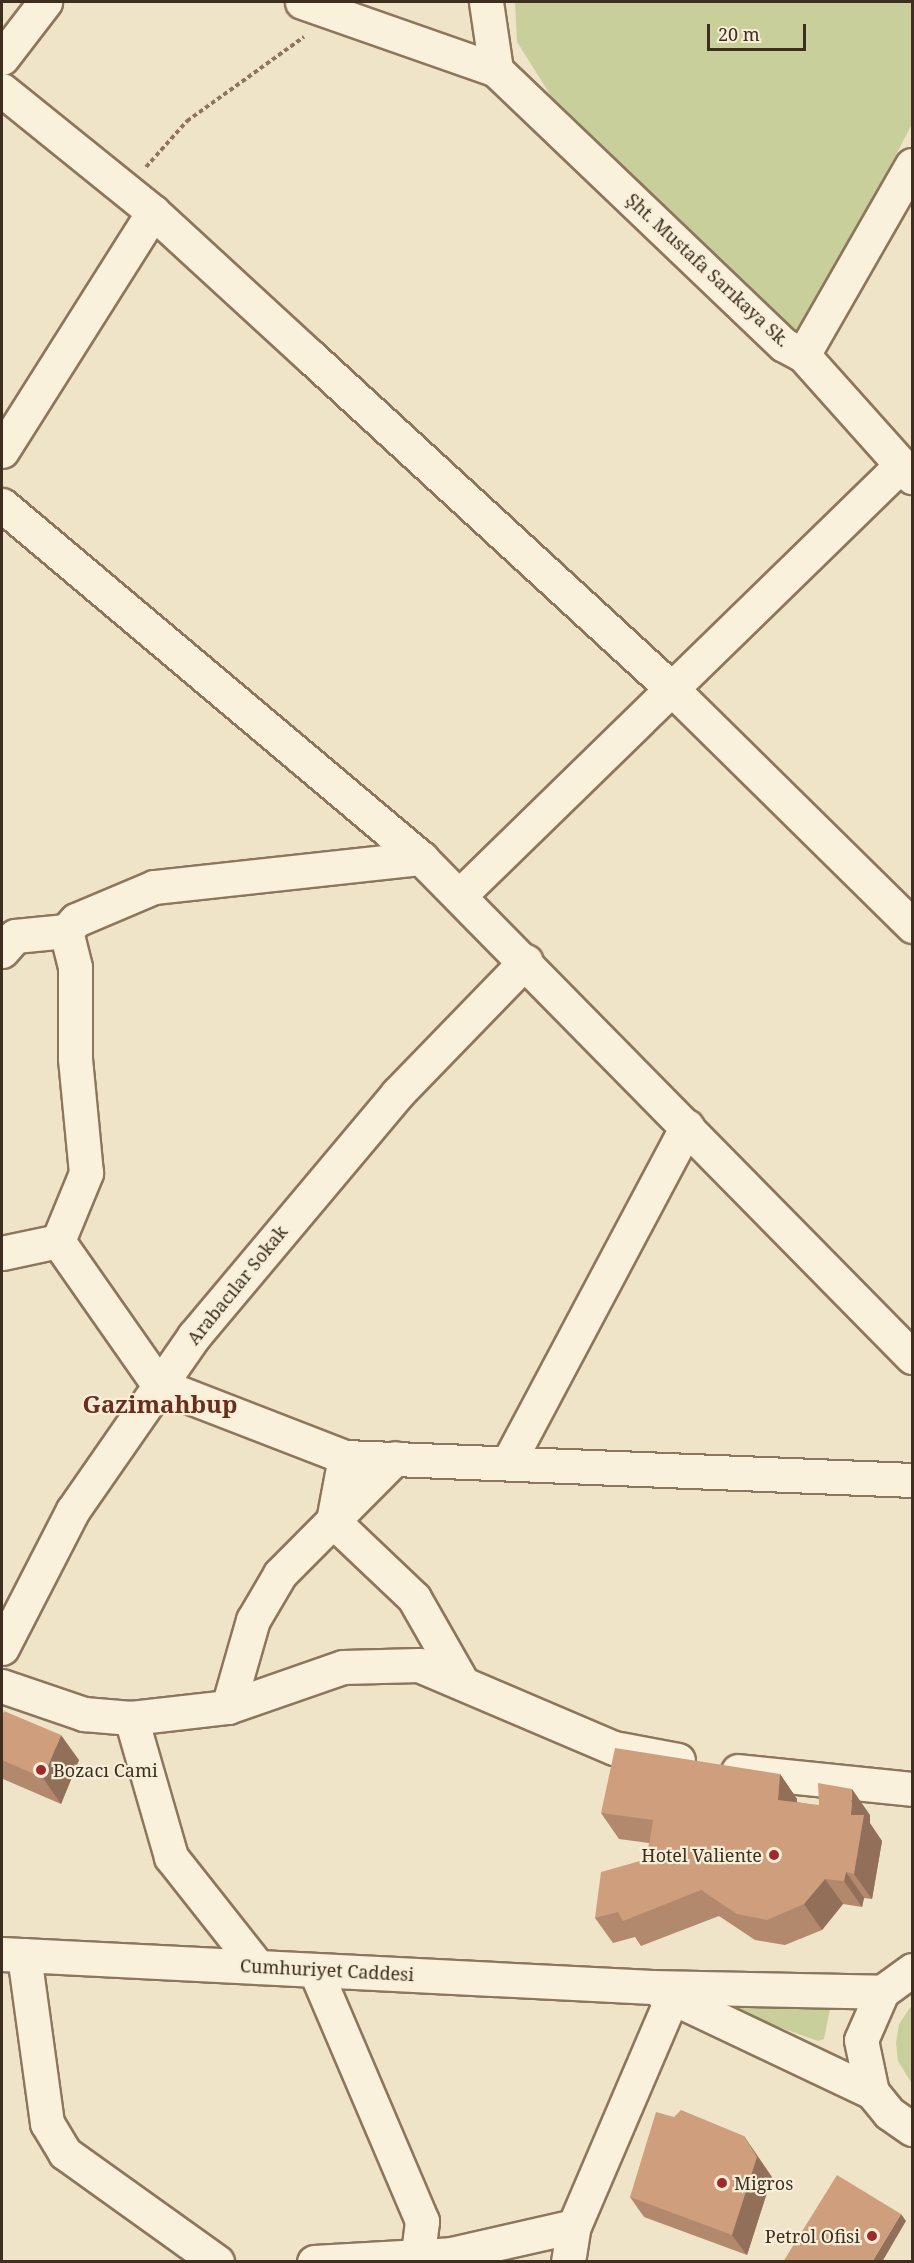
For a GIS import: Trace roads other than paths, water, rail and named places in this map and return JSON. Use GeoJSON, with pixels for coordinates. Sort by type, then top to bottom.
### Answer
{"type":"FeatureCollection","features":[{"type":"Feature","properties":{"kind":"street"},"geometry":{"type":"LineString","coordinates":[[2,58],[45,2]]}},
{"type":"Feature","properties":{"kind":"street"},"geometry":{"type":"LineString","coordinates":[[302,2],[496,70],[486,2]]}},
{"type":"Feature","properties":{"kind":"street","name":"Şht. Mustafa Sarıkaya Sk."},"geometry":{"type":"LineString","coordinates":[[496,70],[784,345],[803,355],[906,472]]}},
{"type":"Feature","properties":{"kind":"street"},"geometry":{"type":"LineString","coordinates":[[2,90],[153,212],[671,688],[912,926]]}},
{"type":"Feature","properties":{"kind":"street"},"geometry":{"type":"LineString","coordinates":[[803,355],[909,180]]}},
{"type":"Feature","properties":{"kind":"street"},"geometry":{"type":"LineString","coordinates":[[2,451],[153,212]]}},
{"type":"Feature","properties":{"kind":"street"},"geometry":{"type":"LineString","coordinates":[[460,896],[671,688],[906,472]]}},
{"type":"Feature","properties":{"kind":"street"},"geometry":{"type":"LineString","coordinates":[[2,505],[421,858],[526,961],[912,1357]]}},
{"type":"Feature","properties":{"kind":"street"},"geometry":{"type":"LineString","coordinates":[[6,936],[66,932],[76,920],[154,887],[421,858]]}},
{"type":"Feature","properties":{"kind":"street"},"geometry":{"type":"LineString","coordinates":[[58,1241],[86,1173],[75,1058],[75,967],[66,932]]}},
{"type":"Feature","properties":{"kind":"street","name":"Arabacılar Sokak"},"geometry":{"type":"LineString","coordinates":[[4,1636],[73,1510],[194,1336],[397,1094],[526,961]]}},
{"type":"Feature","properties":{"kind":"street"},"geometry":{"type":"LineString","coordinates":[[508,1461],[687,1126]]}},
{"type":"Feature","properties":{"kind":"street"},"geometry":{"type":"LineString","coordinates":[[2,1253],[58,1241]]}},
{"type":"Feature","properties":{"kind":"street"},"geometry":{"type":"LineString","coordinates":[[58,1241],[159,1385],[345,1457],[508,1461],[912,1480]]}},
{"type":"Feature","properties":{"kind":"street"},"geometry":{"type":"LineString","coordinates":[[333,1521],[345,1457]]}},
{"type":"Feature","properties":{"kind":"street"},"geometry":{"type":"LineString","coordinates":[[228,1707],[253,1620],[280,1574],[395,1458]]}},
{"type":"Feature","properties":{"kind":"street"},"geometry":{"type":"LineString","coordinates":[[333,1521],[414,1598],[462,1682]]}},
{"type":"Feature","properties":{"kind":"street"},"geometry":{"type":"LineString","coordinates":[[2,1686],[84,1714],[131,1718],[228,1707],[343,1668],[419,1665],[614,1748],[771,1777],[912,1789]]}},
{"type":"Feature","properties":{"kind":"street"},"geometry":{"type":"LineString","coordinates":[[131,1718],[171,1857],[258,1967]]}},
{"type":"Feature","properties":{"kind":"street"},"geometry":{"type":"LineString","coordinates":[[13,1955],[47,2123],[65,2153],[217,2262]]}},
{"type":"Feature","properties":{"kind":"street","name":"Cumhuriyet Caddesi"},"geometry":{"type":"LineString","coordinates":[[13,1955],[315,1970],[662,1992],[882,1992]]}},
{"type":"Feature","properties":{"kind":"street"},"geometry":{"type":"LineString","coordinates":[[315,1970],[422,2221],[417,2258]]}},
{"type":"Feature","properties":{"kind":"street"},"geometry":{"type":"LineString","coordinates":[[912,1970],[882,1992],[861,2040],[872,2092],[889,2114],[912,2129]]}},
{"type":"Feature","properties":{"kind":"street"},"geometry":{"type":"LineString","coordinates":[[568,2262],[574,2226],[662,1992],[872,2092]]}},
{"type":"Feature","properties":{"kind":"street"},"geometry":{"type":"LineString","coordinates":[[314,2262],[417,2258],[451,2254],[574,2226]]}},
{"type":"Feature","properties":{"kind":"place","name":"Bozacı Cami"},"geometry":{"type":"Point","coordinates":[41,1770]}},
{"type":"Feature","properties":{"kind":"place","name":"Hotel Valiente"},"geometry":{"type":"Point","coordinates":[774,1855]}},
{"type":"Feature","properties":{"kind":"place","name":"Migros"},"geometry":{"type":"Point","coordinates":[722,2183]}},
{"type":"Feature","properties":{"kind":"place","name":"Petrol Ofisi"},"geometry":{"type":"Point","coordinates":[872,2236]}},
{"type":"Feature","properties":{"kind":"district","name":"Gazimahbup"},"geometry":{"type":"Point","coordinates":[160,1404]}}]}
